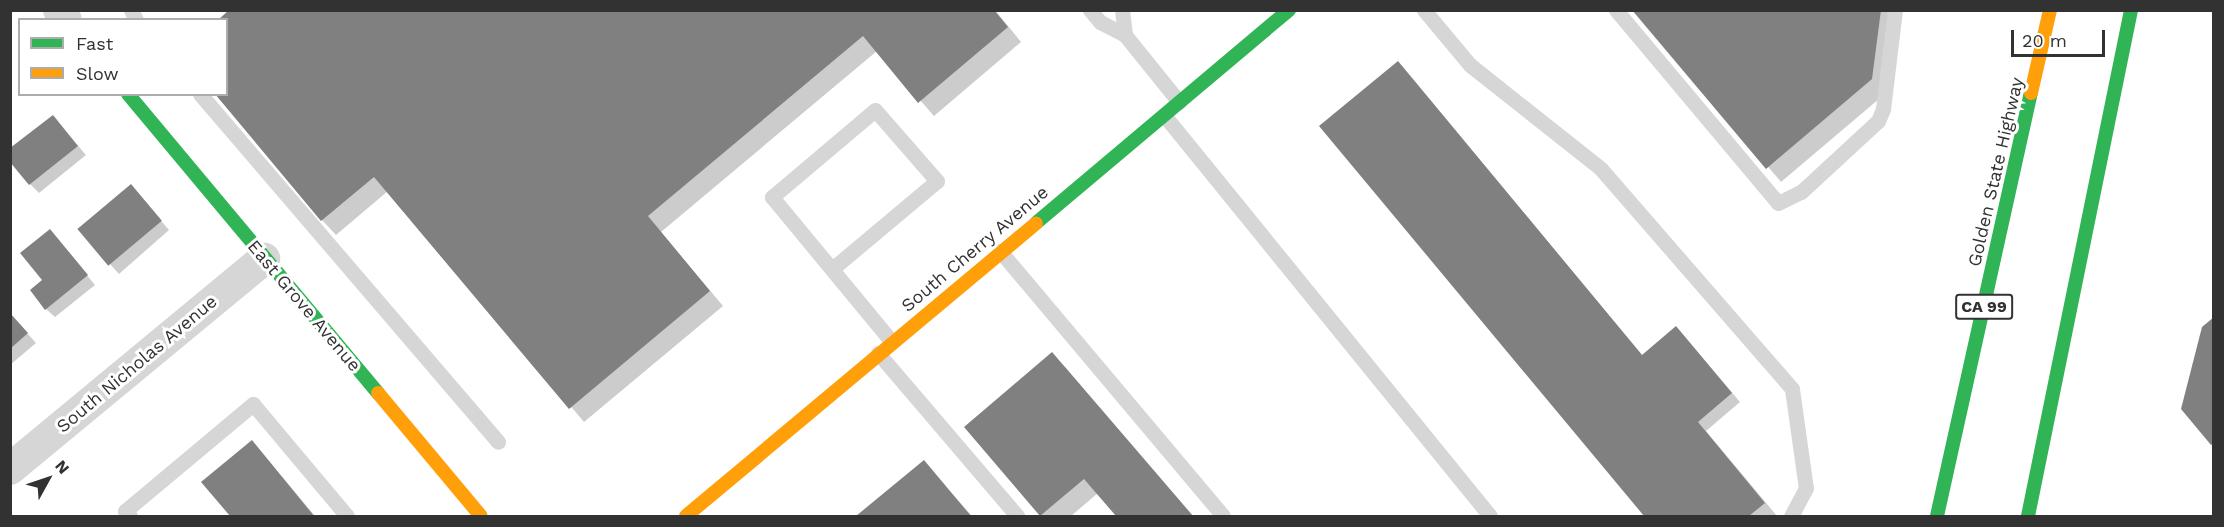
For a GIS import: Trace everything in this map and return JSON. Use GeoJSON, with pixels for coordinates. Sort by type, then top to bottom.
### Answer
{"type":"FeatureCollection","features":[{"type":"Feature","properties":{"kind":"main road","name":"South Cherry Avenue"},"geometry":{"type":"LineString","coordinates":[[686,516],[1289,10]]}},
{"type":"Feature","properties":{"kind":"main road"},"geometry":{"type":"LineString","coordinates":[[2032,97],[2044,10]]}},
{"type":"Feature","properties":{"kind":"main road","name":"Golden State Highway"},"geometry":{"type":"LineString","coordinates":[[1937,516],[2032,97],[2049,10]]}},
{"type":"Feature","properties":{"kind":"main road"},"geometry":{"type":"LineString","coordinates":[[2028,516],[2131,10]]}},
{"type":"Feature","properties":{"kind":"main road"},"geometry":{"type":"LineString","coordinates":[[2108,119],[2144,10]]}},
{"type":"Feature","properties":{"kind":"main road","name":"East Grove Avenue"},"geometry":{"type":"LineString","coordinates":[[130,96],[481,516]]}},
{"type":"Feature","properties":{"kind":"street","name":"South Nicholas Avenue"},"geometry":{"type":"LineString","coordinates":[[10,469],[264,259]]}},
{"type":"Feature","properties":{"kind":"lane"},"geometry":{"type":"LineString","coordinates":[[1090,10],[1100,22],[1125,35],[1179,102]]}},
{"type":"Feature","properties":{"kind":"lane"},"geometry":{"type":"LineString","coordinates":[[1122,10],[1125,35]]}},
{"type":"Feature","properties":{"kind":"lane"},"geometry":{"type":"LineString","coordinates":[[1425,10],[1470,65],[1601,169],[1792,389],[1806,488],[1791,516]]}},
{"type":"Feature","properties":{"kind":"lane"},"geometry":{"type":"LineString","coordinates":[[1616,10],[1778,204],[1801,192],[1878,121],[1883,110],[1895,10]]}},
{"type":"Feature","properties":{"kind":"lane"},"geometry":{"type":"LineString","coordinates":[[202,96],[498,442]]}},
{"type":"Feature","properties":{"kind":"lane"},"geometry":{"type":"LineString","coordinates":[[832,269],[936,181],[875,110],[772,197],[892,342]]}},
{"type":"Feature","properties":{"kind":"lane"},"geometry":{"type":"LineString","coordinates":[[1164,116],[1490,516]]}},
{"type":"Feature","properties":{"kind":"lane"},"geometry":{"type":"LineString","coordinates":[[1000,251],[1223,516]]}},
{"type":"Feature","properties":{"kind":"lane"},"geometry":{"type":"LineString","coordinates":[[878,353],[1017,516]]}},
{"type":"Feature","properties":{"kind":"lane"},"geometry":{"type":"LineString","coordinates":[[130,516],[125,511],[253,404],[347,516]]}},
{"type":"Feature","properties":{"kind":"building"},"geometry":{"type":"Polygon","coordinates":[[[229,10],[994,10],[1008,27],[918,103],[863,36],[648,216],[710,291],[569,409],[374,177],[321,221],[217,96],[228,96],[228,18],[220,18],[229,10]]]}},
{"type":"Feature","properties":{"kind":"building"},"geometry":{"type":"Polygon","coordinates":[[[1632,10],[1881,10],[1872,79],[1766,169],[1632,10]]]}},
{"type":"Feature","properties":{"kind":"building"},"geometry":{"type":"Polygon","coordinates":[[[1398,61],[1642,355],[1676,326],[1732,393],[1698,422],[1765,503],[1749,516],[1644,516],[1319,126],[1398,61]]]}},
{"type":"Feature","properties":{"kind":"building"},"geometry":{"type":"Polygon","coordinates":[[[53,115],[78,146],[29,185],[10,162],[10,148],[53,115]]]}},
{"type":"Feature","properties":{"kind":"building"},"geometry":{"type":"Polygon","coordinates":[[[131,184],[162,221],[108,266],[77,229],[131,184]]]}},
{"type":"Feature","properties":{"kind":"building"},"geometry":{"type":"Polygon","coordinates":[[[50,229],[88,275],[45,310],[30,290],[42,280],[20,253],[50,229]]]}},
{"type":"Feature","properties":{"kind":"building"},"geometry":{"type":"Polygon","coordinates":[[[10,313],[28,333],[10,349],[10,313]]]}},
{"type":"Feature","properties":{"kind":"building"},"geometry":{"type":"Polygon","coordinates":[[[2214,317],[2214,443],[2211,445],[2181,409],[2202,327],[2214,317]]]}},
{"type":"Feature","properties":{"kind":"building"},"geometry":{"type":"Polygon","coordinates":[[[1052,352],[1193,516],[1116,516],[1084,479],[1040,516],[964,427],[1052,352]]]}},
{"type":"Feature","properties":{"kind":"building"},"geometry":{"type":"Polygon","coordinates":[[[252,440],[314,516],[230,516],[201,482],[252,440]]]}},
{"type":"Feature","properties":{"kind":"building"},"geometry":{"type":"Polygon","coordinates":[[[924,460],[971,516],[856,516],[924,460]]]}},
{"type":"Feature","properties":{"kind":"traffic: fast"},"geometry":{"type":"LineString","coordinates":[[1036,223],[1289,10]]}},
{"type":"Feature","properties":{"kind":"traffic: fast"},"geometry":{"type":"LineString","coordinates":[[2028,516],[2131,10]]}},
{"type":"Feature","properties":{"kind":"traffic: fast"},"geometry":{"type":"LineString","coordinates":[[1937,516],[2031,93]]}},
{"type":"Feature","properties":{"kind":"traffic: fast"},"geometry":{"type":"LineString","coordinates":[[130,96],[378,393]]}},
{"type":"Feature","properties":{"kind":"traffic: slow"},"geometry":{"type":"LineString","coordinates":[[2031,93],[2050,10]]}},
{"type":"Feature","properties":{"kind":"traffic: slow"},"geometry":{"type":"LineString","coordinates":[[686,516],[1036,223]]}},
{"type":"Feature","properties":{"kind":"traffic: slow"},"geometry":{"type":"LineString","coordinates":[[378,393],[481,516]]}}]}
